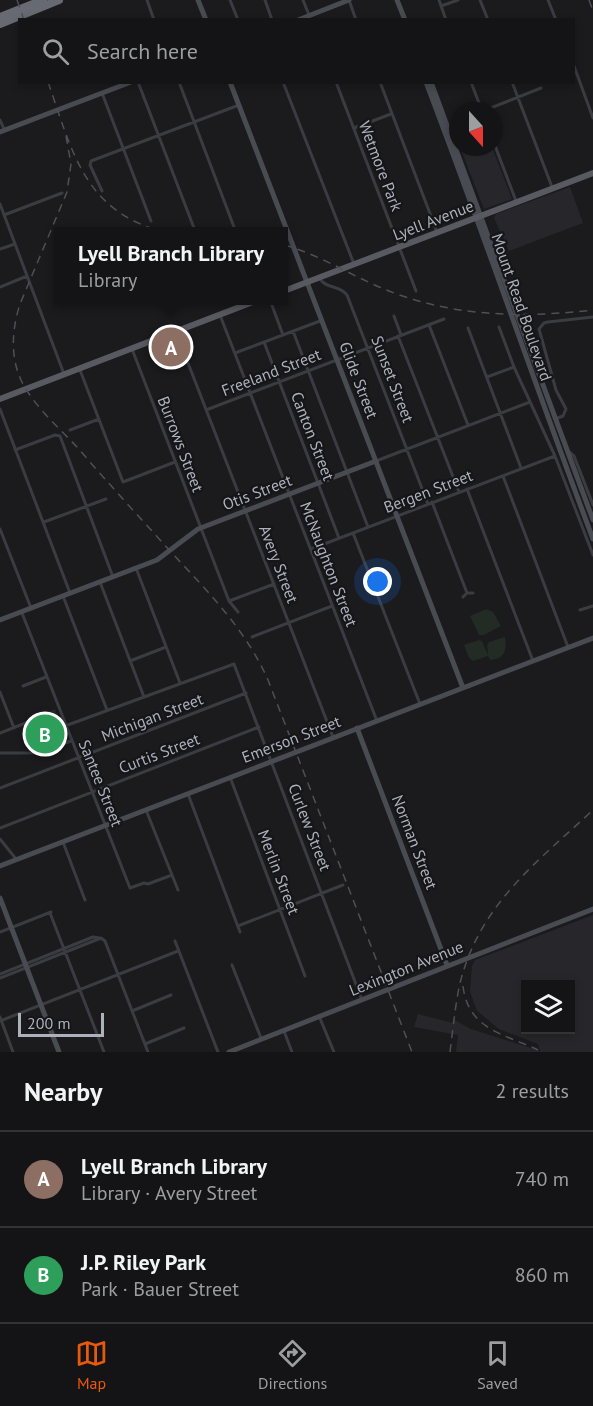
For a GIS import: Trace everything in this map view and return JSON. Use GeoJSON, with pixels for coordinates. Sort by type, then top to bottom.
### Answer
{"type":"FeatureCollection","features":[{"type":"Feature","properties":{"kind":"highway"},"geometry":{"type":"LineString","coordinates":[[31,8],[43,0]]}},
{"type":"Feature","properties":{"kind":"highway"},"geometry":{"type":"LineString","coordinates":[[1,21],[31,8],[59,0]]}},
{"type":"Feature","properties":{"kind":"main road","name":"Lyell Avenue"},"geometry":{"type":"LineString","coordinates":[[288,289],[593,173]]}},
{"type":"Feature","properties":{"kind":"main road"},"geometry":{"type":"LineString","coordinates":[[0,399],[245,305]]}},
{"type":"Feature","properties":{"kind":"street"},"geometry":{"type":"LineString","coordinates":[[147,0],[153,18]]}},
{"type":"Feature","properties":{"kind":"street"},"geometry":{"type":"LineString","coordinates":[[198,0],[205,18]]}},
{"type":"Feature","properties":{"kind":"street"},"geometry":{"type":"LineString","coordinates":[[230,0],[237,18]]}},
{"type":"Feature","properties":{"kind":"street"},"geometry":{"type":"LineString","coordinates":[[265,0],[271,18]]}},
{"type":"Feature","properties":{"kind":"street"},"geometry":{"type":"LineString","coordinates":[[303,0],[310,16],[349,0],[355,18]]}},
{"type":"Feature","properties":{"kind":"street"},"geometry":{"type":"LineString","coordinates":[[397,0],[404,18]]}},
{"type":"Feature","properties":{"kind":"street"},"geometry":{"type":"LineString","coordinates":[[439,0],[445,18]]}},
{"type":"Feature","properties":{"kind":"street"},"geometry":{"type":"LineString","coordinates":[[441,6],[458,0]]}},
{"type":"Feature","properties":{"kind":"street"},"geometry":{"type":"LineString","coordinates":[[480,0],[487,18]]}},
{"type":"Feature","properties":{"kind":"street"},"geometry":{"type":"LineString","coordinates":[[548,0],[555,18]]}},
{"type":"Feature","properties":{"kind":"street"},"geometry":{"type":"LineString","coordinates":[[575,71],[593,118]]}},
{"type":"Feature","properties":{"kind":"street"},"geometry":{"type":"LineString","coordinates":[[0,120],[2,131],[126,84]]}},
{"type":"Feature","properties":{"kind":"street"},"geometry":{"type":"LineString","coordinates":[[139,84],[194,227]]}},
{"type":"Feature","properties":{"kind":"street"},"geometry":{"type":"LineString","coordinates":[[179,84],[234,227]]}},
{"type":"Feature","properties":{"kind":"street","name":"Glide Street"},"geometry":{"type":"LineString","coordinates":[[231,84],[286,227]]}},
{"type":"Feature","properties":{"kind":"street"},"geometry":{"type":"LineString","coordinates":[[284,84],[354,264]]}},
{"type":"Feature","properties":{"kind":"street","name":"Wetmore Park"},"geometry":{"type":"LineString","coordinates":[[337,84],[416,291]]}},
{"type":"Feature","properties":{"kind":"street"},"geometry":{"type":"LineString","coordinates":[[381,84],[437,232]]}},
{"type":"Feature","properties":{"kind":"street","name":"Mount Read Boulevard"},"geometry":{"type":"LineString","coordinates":[[427,84],[517,310],[593,519]]}},
{"type":"Feature","properties":{"kind":"street","name":"Mount Read Boulevard"},"geometry":{"type":"LineString","coordinates":[[432,84],[544,410],[593,539]]}},
{"type":"Feature","properties":{"kind":"street"},"geometry":{"type":"LineString","coordinates":[[472,84],[479,102]]}},
{"type":"Feature","properties":{"kind":"street"},"geometry":{"type":"LineString","coordinates":[[513,84],[553,189]]}},
{"type":"Feature","properties":{"kind":"street"},"geometry":{"type":"LineString","coordinates":[[503,103],[542,88]]}},
{"type":"Feature","properties":{"kind":"street"},"geometry":{"type":"LineString","coordinates":[[102,93],[151,221]]}},
{"type":"Feature","properties":{"kind":"street"},"geometry":{"type":"LineString","coordinates":[[102,190],[90,162],[238,105]]}},
{"type":"Feature","properties":{"kind":"street"},"geometry":{"type":"LineString","coordinates":[[354,128],[392,113]]}},
{"type":"Feature","properties":{"kind":"street"},"geometry":{"type":"LineString","coordinates":[[499,156],[517,202]]}},
{"type":"Feature","properties":{"kind":"street"},"geometry":{"type":"LineString","coordinates":[[4,215],[62,193]]}},
{"type":"Feature","properties":{"kind":"street"},"geometry":{"type":"LineString","coordinates":[[0,204],[64,375]]}},
{"type":"Feature","properties":{"kind":"street","name":"Glide Street"},"geometry":{"type":"LineString","coordinates":[[288,233],[463,688]]}},
{"type":"Feature","properties":{"kind":"street"},"geometry":{"type":"LineString","coordinates":[[0,249],[15,244]]}},
{"type":"Feature","properties":{"kind":"street"},"geometry":{"type":"LineString","coordinates":[[0,287],[27,276]]}},
{"type":"Feature","properties":{"kind":"street","name":"Sunset Street"},"geometry":{"type":"LineString","coordinates":[[319,278],[323,284],[342,289],[347,293],[407,449],[467,593]]}},
{"type":"Feature","properties":{"kind":"street"},"geometry":{"type":"LineString","coordinates":[[272,305],[283,335]]}},
{"type":"Feature","properties":{"kind":"street","name":"McNaughton Street"},"geometry":{"type":"LineString","coordinates":[[220,315],[377,721]]}},
{"type":"Feature","properties":{"kind":"street"},"geometry":{"type":"LineString","coordinates":[[394,316],[459,492]]}},
{"type":"Feature","properties":{"kind":"street"},"geometry":{"type":"LineString","coordinates":[[555,419],[563,416],[566,409],[557,393],[539,329],[548,322],[593,317]]}},
{"type":"Feature","properties":{"kind":"street","name":"Freeland Street"},"geometry":{"type":"LineString","coordinates":[[206,410],[444,319]]}},
{"type":"Feature","properties":{"kind":"street"},"geometry":{"type":"LineString","coordinates":[[235,353],[322,320]]}},
{"type":"Feature","properties":{"kind":"street"},"geometry":{"type":"LineString","coordinates":[[429,325],[468,425]]}},
{"type":"Feature","properties":{"kind":"street","name":"Mount Read Boulevard"},"geometry":{"type":"LineString","coordinates":[[499,327],[514,367],[555,456],[593,555]]}},
{"type":"Feature","properties":{"kind":"street"},"geometry":{"type":"LineString","coordinates":[[468,328],[521,468]]}},
{"type":"Feature","properties":{"kind":"street"},"geometry":{"type":"LineString","coordinates":[[292,331],[368,527]]}},
{"type":"Feature","properties":{"kind":"street","name":"Avery Street"},"geometry":{"type":"LineString","coordinates":[[176,332],[333,737]]}},
{"type":"Feature","properties":{"kind":"street","name":"Canton Street"},"geometry":{"type":"LineString","coordinates":[[264,342],[339,538]]}},
{"type":"Feature","properties":{"kind":"street","name":"Burrows Street"},"geometry":{"type":"LineString","coordinates":[[132,349],[229,602],[238,612]]}},
{"type":"Feature","properties":{"kind":"street"},"geometry":{"type":"LineString","coordinates":[[487,377],[514,367]]}},
{"type":"Feature","properties":{"kind":"street"},"geometry":{"type":"LineString","coordinates":[[80,369],[123,482],[175,462]]}},
{"type":"Feature","properties":{"kind":"street","name":"Otis Street"},"geometry":{"type":"LineString","coordinates":[[0,620],[158,559],[201,528],[530,402]]}},
{"type":"Feature","properties":{"kind":"street"},"geometry":{"type":"LineString","coordinates":[[0,410],[70,593]]}},
{"type":"Feature","properties":{"kind":"street"},"geometry":{"type":"LineString","coordinates":[[544,410],[555,419]]}},
{"type":"Feature","properties":{"kind":"street"},"geometry":{"type":"LineString","coordinates":[[70,430],[99,418]]}},
{"type":"Feature","properties":{"kind":"street"},"geometry":{"type":"LineString","coordinates":[[553,433],[555,419]]}},
{"type":"Feature","properties":{"kind":"street"},"geometry":{"type":"LineString","coordinates":[[15,450],[55,435],[59,436],[113,577]]}},
{"type":"Feature","properties":{"kind":"street","name":"Mount Read Boulevard"},"geometry":{"type":"LineString","coordinates":[[566,450],[574,456],[593,505]]}},
{"type":"Feature","properties":{"kind":"street","name":"Bergen Street"},"geometry":{"type":"LineString","coordinates":[[311,549],[555,456]]}},
{"type":"Feature","properties":{"kind":"street"},"geometry":{"type":"LineString","coordinates":[[503,476],[568,647]]}},
{"type":"Feature","properties":{"kind":"street"},"geometry":{"type":"LineString","coordinates":[[467,489],[533,661]]}},
{"type":"Feature","properties":{"kind":"street"},"geometry":{"type":"LineString","coordinates":[[44,522],[106,499]]}},
{"type":"Feature","properties":{"kind":"street"},"geometry":{"type":"LineString","coordinates":[[0,529],[31,608]]}},
{"type":"Feature","properties":{"kind":"street"},"geometry":{"type":"LineString","coordinates":[[353,532],[420,704]]}},
{"type":"Feature","properties":{"kind":"street"},"geometry":{"type":"LineString","coordinates":[[65,726],[180,683],[136,568]]}},
{"type":"Feature","properties":{"kind":"street"},"geometry":{"type":"LineString","coordinates":[[100,582],[144,697]]}},
{"type":"Feature","properties":{"kind":"street"},"geometry":{"type":"LineString","coordinates":[[229,602],[274,584]]}},
{"type":"Feature","properties":{"kind":"street"},"geometry":{"type":"LineString","coordinates":[[463,597],[467,593],[473,593]]}},
{"type":"Feature","properties":{"kind":"street"},"geometry":{"type":"LineString","coordinates":[[63,596],[107,710]]}},
{"type":"Feature","properties":{"kind":"street"},"geometry":{"type":"LineString","coordinates":[[252,637],[332,606]]}},
{"type":"Feature","properties":{"kind":"street"},"geometry":{"type":"LineString","coordinates":[[580,610],[593,606]]}},
{"type":"Feature","properties":{"kind":"street","name":"Santee Street"},"geometry":{"type":"LineString","coordinates":[[21,612],[130,888],[172,875]]}},
{"type":"Feature","properties":{"kind":"street","name":"Emerson Street"},"geometry":{"type":"LineString","coordinates":[[0,867],[593,638]]}},
{"type":"Feature","properties":{"kind":"street"},"geometry":{"type":"LineString","coordinates":[[130,661],[166,647]]}},
{"type":"Feature","properties":{"kind":"street","name":"Curlew Street"},"geometry":{"type":"LineString","coordinates":[[180,683],[234,664],[362,1000]]}},
{"type":"Feature","properties":{"kind":"street"},"geometry":{"type":"LineString","coordinates":[[23,686],[46,677]]}},
{"type":"Feature","properties":{"kind":"street"},"geometry":{"type":"LineString","coordinates":[[0,692],[14,728]]}},
{"type":"Feature","properties":{"kind":"street","name":"Michigan Street"},"geometry":{"type":"LineString","coordinates":[[0,788],[246,693]]}},
{"type":"Feature","properties":{"kind":"street"},"geometry":{"type":"LineString","coordinates":[[0,733],[28,722]]}},
{"type":"Feature","properties":{"kind":"street","name":"Curtis Street"},"geometry":{"type":"LineString","coordinates":[[0,828],[259,727]]}},
{"type":"Feature","properties":{"kind":"street","name":"Norman Street"},"geometry":{"type":"LineString","coordinates":[[357,728],[447,965]]}},
{"type":"Feature","properties":{"kind":"street"},"geometry":{"type":"LineString","coordinates":[[0,753],[41,753],[71,741]]}},
{"type":"Feature","properties":{"kind":"street","name":"Merlin Street"},"geometry":{"type":"LineString","coordinates":[[230,777],[305,976]]}},
{"type":"Feature","properties":{"kind":"street"},"geometry":{"type":"LineString","coordinates":[[188,794],[240,932]]}},
{"type":"Feature","properties":{"kind":"street"},"geometry":{"type":"LineString","coordinates":[[146,810],[178,890]]}},
{"type":"Feature","properties":{"kind":"street"},"geometry":{"type":"LineString","coordinates":[[0,839],[17,860]]}},
{"type":"Feature","properties":{"kind":"street"},"geometry":{"type":"LineString","coordinates":[[63,842],[85,900]]}},
{"type":"Feature","properties":{"kind":"street"},"geometry":{"type":"LineString","coordinates":[[238,926],[343,885]]}},
{"type":"Feature","properties":{"kind":"street"},"geometry":{"type":"LineString","coordinates":[[0,898],[59,1052]]}},
{"type":"Feature","properties":{"kind":"street","name":"Lexington Avenue"},"geometry":{"type":"LineString","coordinates":[[229,1052],[243,1049],[261,1039],[593,909]]}},
{"type":"Feature","properties":{"kind":"street"},"geometry":{"type":"LineString","coordinates":[[0,932],[51,912],[104,1052]]}},
{"type":"Feature","properties":{"kind":"street"},"geometry":{"type":"LineString","coordinates":[[0,976],[93,937],[100,938],[105,941],[148,1052]]}},
{"type":"Feature","properties":{"kind":"street"},"geometry":{"type":"LineString","coordinates":[[175,941],[218,1052]]}},
{"type":"Feature","properties":{"kind":"street"},"geometry":{"type":"LineString","coordinates":[[13,1052],[0,1019],[178,951]]}},
{"type":"Feature","properties":{"kind":"street"},"geometry":{"type":"LineString","coordinates":[[232,964],[261,1039]]}},
{"type":"Feature","properties":{"kind":"street"},"geometry":{"type":"LineString","coordinates":[[132,1011],[171,995]]}},
{"type":"Feature","properties":{"kind":"street"},"geometry":{"type":"LineString","coordinates":[[320,1016],[334,1052]]}},
{"type":"Feature","properties":{"kind":"street"},"geometry":{"type":"LineString","coordinates":[[145,1044],[184,1028]]}},
{"type":"Feature","properties":{"kind":"street"},"geometry":{"type":"LineString","coordinates":[[284,1030],[292,1052]]}},
{"type":"Feature","properties":{"kind":"shaded area"},"geometry":{"type":"Polygon","coordinates":[[[463,156],[495,156],[512,199],[484,209],[463,156]]]}},
{"type":"Feature","properties":{"kind":"shaded area"},"geometry":{"type":"Polygon","coordinates":[[[570,187],[583,223],[509,251],[494,218],[496,214],[570,187]]]}},
{"type":"Feature","properties":{"kind":"shaded area"},"geometry":{"type":"Polygon","coordinates":[[[486,609],[493,612],[501,626],[484,635],[479,635],[470,616],[486,609]]]}},
{"type":"Feature","properties":{"kind":"shaded area"},"geometry":{"type":"Polygon","coordinates":[[[505,637],[504,653],[499,658],[490,660],[488,656],[473,661],[469,658],[464,645],[482,641],[488,655],[489,642],[505,637]]]}},
{"type":"Feature","properties":{"kind":"shaded area"},"geometry":{"type":"Polygon","coordinates":[[[55,709],[67,740],[33,751],[24,727],[30,724],[28,719],[55,709]]]}},
{"type":"Feature","properties":{"kind":"shaded area"},"geometry":{"type":"Polygon","coordinates":[[[593,915],[593,1052],[456,1052],[458,1035],[414,1027],[418,1014],[453,1023],[453,1019],[471,1029],[540,1051],[538,1044],[499,1029],[477,1011],[470,992],[472,966],[475,960],[593,915]]]}},
{"type":"Feature","properties":{"kind":"railway"},"geometry":{"type":"LineString","coordinates":[[17,0],[23,18]]}},
{"type":"Feature","properties":{"kind":"railway"},"geometry":{"type":"LineString","coordinates":[[589,0],[593,11]]}},
{"type":"Feature","properties":{"kind":"railway"},"geometry":{"type":"LineString","coordinates":[[49,84],[74,154],[85,175],[98,193],[115,209],[150,227]]}},
{"type":"Feature","properties":{"kind":"railway"},"geometry":{"type":"LineString","coordinates":[[66,136],[71,164],[67,192],[17,313],[13,342],[17,371],[39,407],[213,598],[238,628],[259,662],[268,680],[412,1052]]}},
{"type":"Feature","properties":{"kind":"railway"},"geometry":{"type":"LineString","coordinates":[[288,246],[311,254],[389,291],[439,306],[464,311],[516,314],[593,310]]}},
{"type":"Feature","properties":{"kind":"railway"},"geometry":{"type":"LineString","coordinates":[[450,1052],[460,983],[469,955],[481,930],[496,908],[531,867],[593,810]]}},
{"type":"Feature","properties":{"kind":"railway"},"geometry":{"type":"LineString","coordinates":[[463,986],[466,1001],[480,1021],[501,1034],[538,1050]]}},
{"type":"Feature","properties":{"kind":"place","name":"Lyell Branch Library"},"geometry":{"type":"Point","coordinates":[171,347]}},
{"type":"Feature","properties":{"kind":"place","name":"J.P. Riley Park"},"geometry":{"type":"Point","coordinates":[45,734]}}]}
